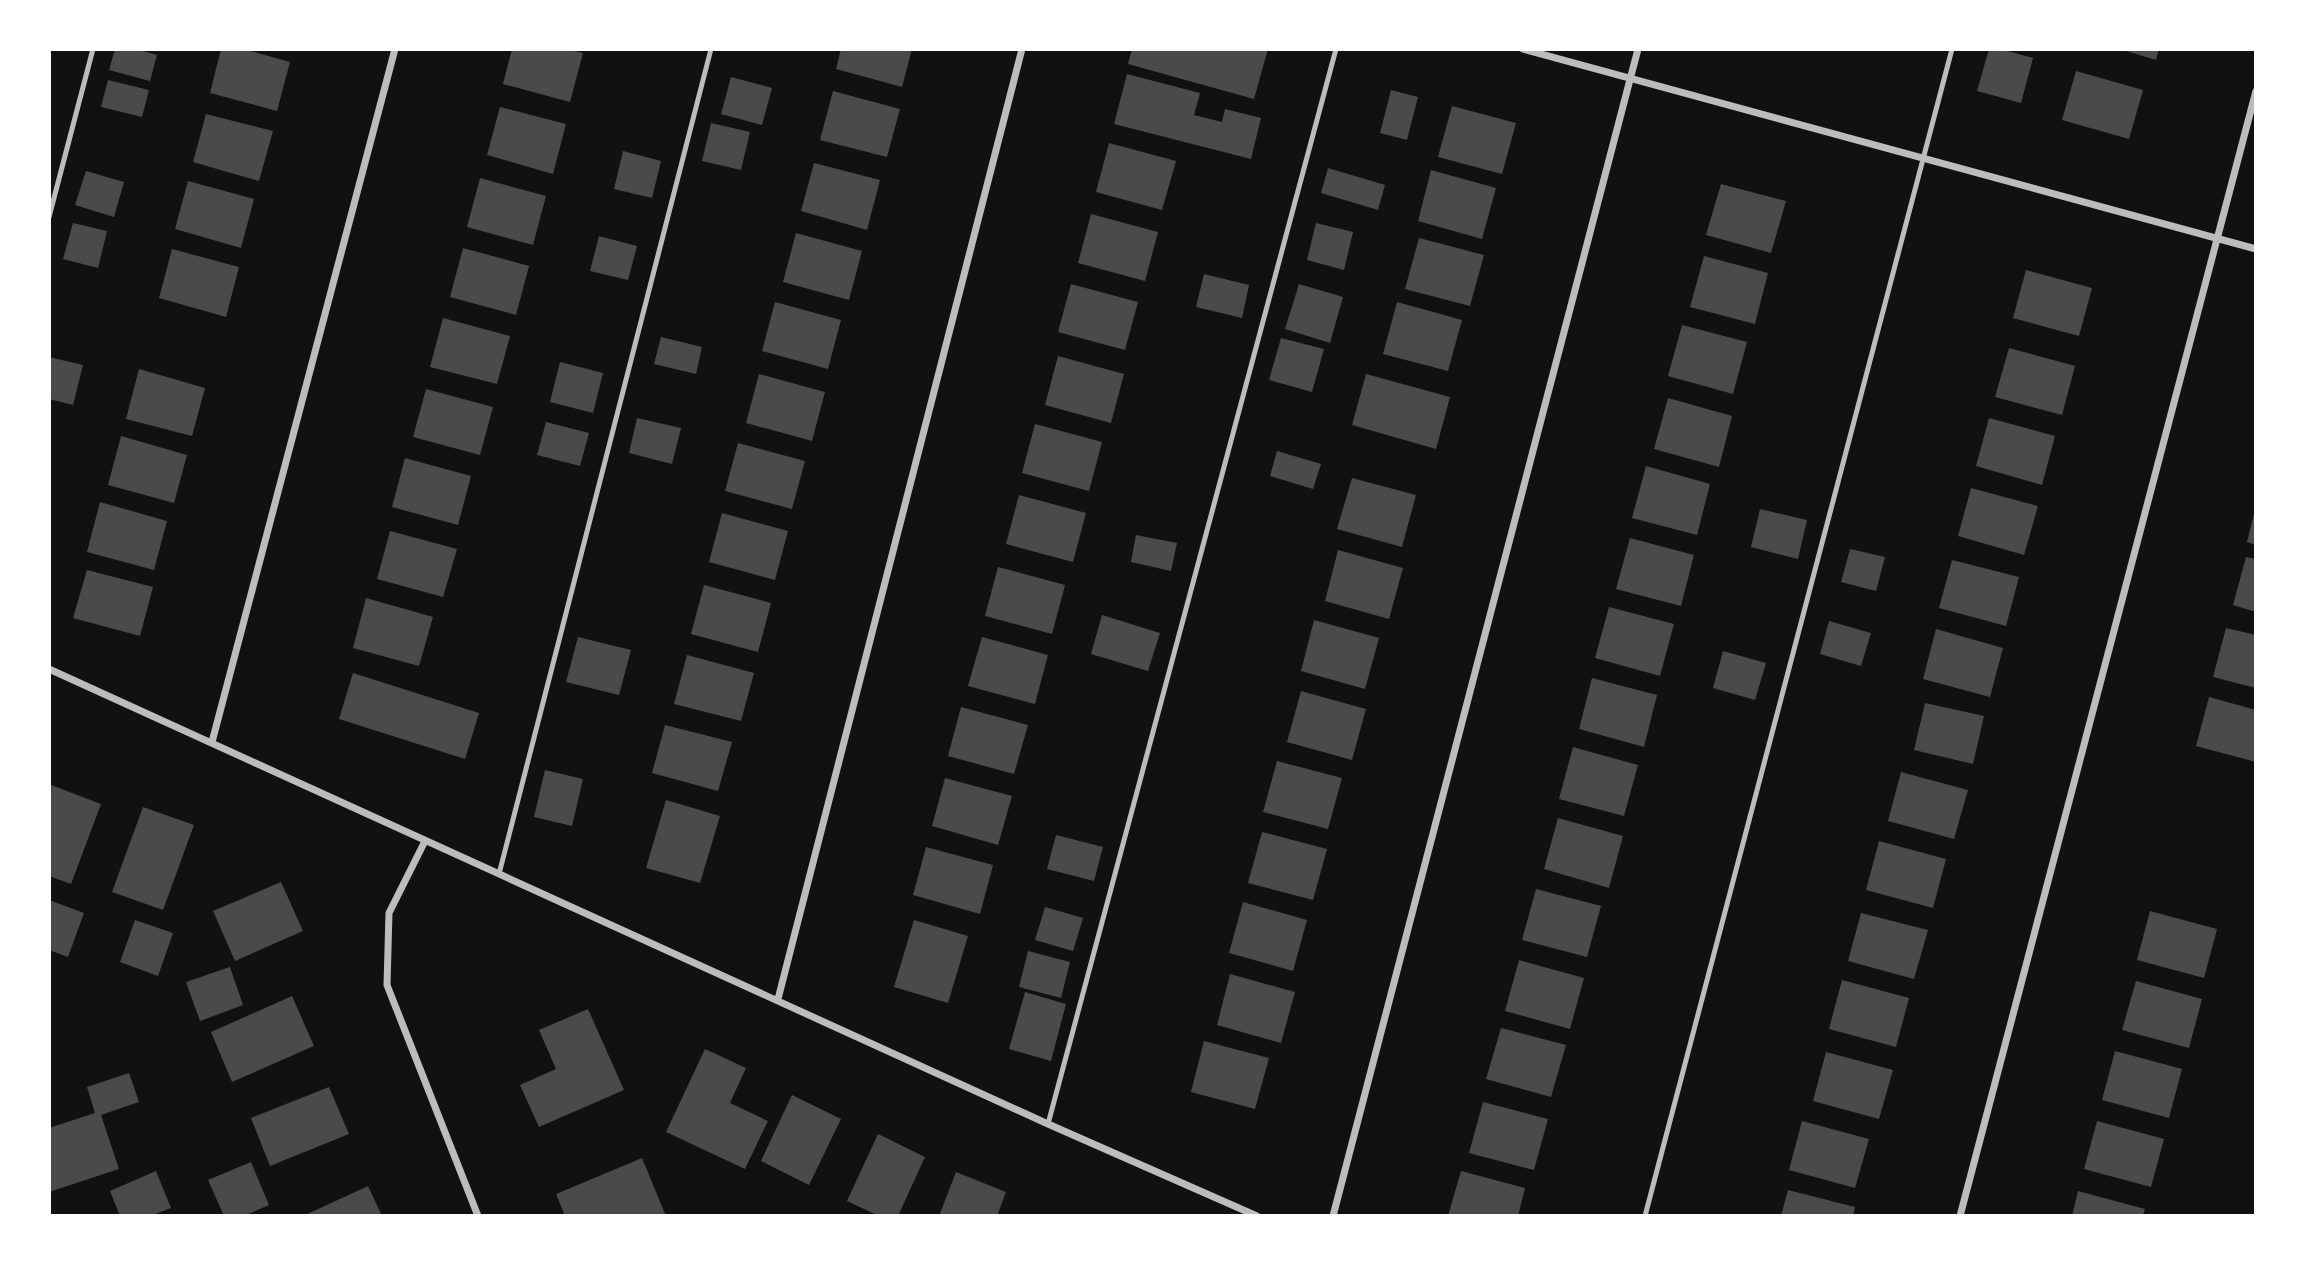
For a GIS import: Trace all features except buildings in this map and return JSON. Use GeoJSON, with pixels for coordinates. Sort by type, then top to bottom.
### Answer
{"type":"FeatureCollection","features":[{"type":"Feature","properties":{"kind":"street"},"geometry":{"type":"LineString","coordinates":[[212,743],[395,49]]}},
{"type":"Feature","properties":{"kind":"street"},"geometry":{"type":"LineString","coordinates":[[778,999],[1022,49]]}},
{"type":"Feature","properties":{"kind":"street"},"geometry":{"type":"LineString","coordinates":[[1523,49],[2256,249]]}},
{"type":"Feature","properties":{"kind":"street"},"geometry":{"type":"LineString","coordinates":[[1333,1216],[1638,49]]}},
{"type":"Feature","properties":{"kind":"street"},"geometry":{"type":"LineString","coordinates":[[1960,1216],[2256,91]]}},
{"type":"Feature","properties":{"kind":"street"},"geometry":{"type":"LineString","coordinates":[[49,669],[1048,1124],[1257,1216]]}},
{"type":"Feature","properties":{"kind":"street"},"geometry":{"type":"LineString","coordinates":[[425,841],[389,913],[387,985],[478,1216]]}},
{"type":"Feature","properties":{"kind":"lane"},"geometry":{"type":"LineString","coordinates":[[49,217],[93,49]]}},
{"type":"Feature","properties":{"kind":"lane"},"geometry":{"type":"LineString","coordinates":[[499,874],[711,49]]}},
{"type":"Feature","properties":{"kind":"lane"},"geometry":{"type":"LineString","coordinates":[[1048,1124],[1336,49]]}},
{"type":"Feature","properties":{"kind":"lane"},"geometry":{"type":"LineString","coordinates":[[1645,1216],[1952,49]]}}]}
